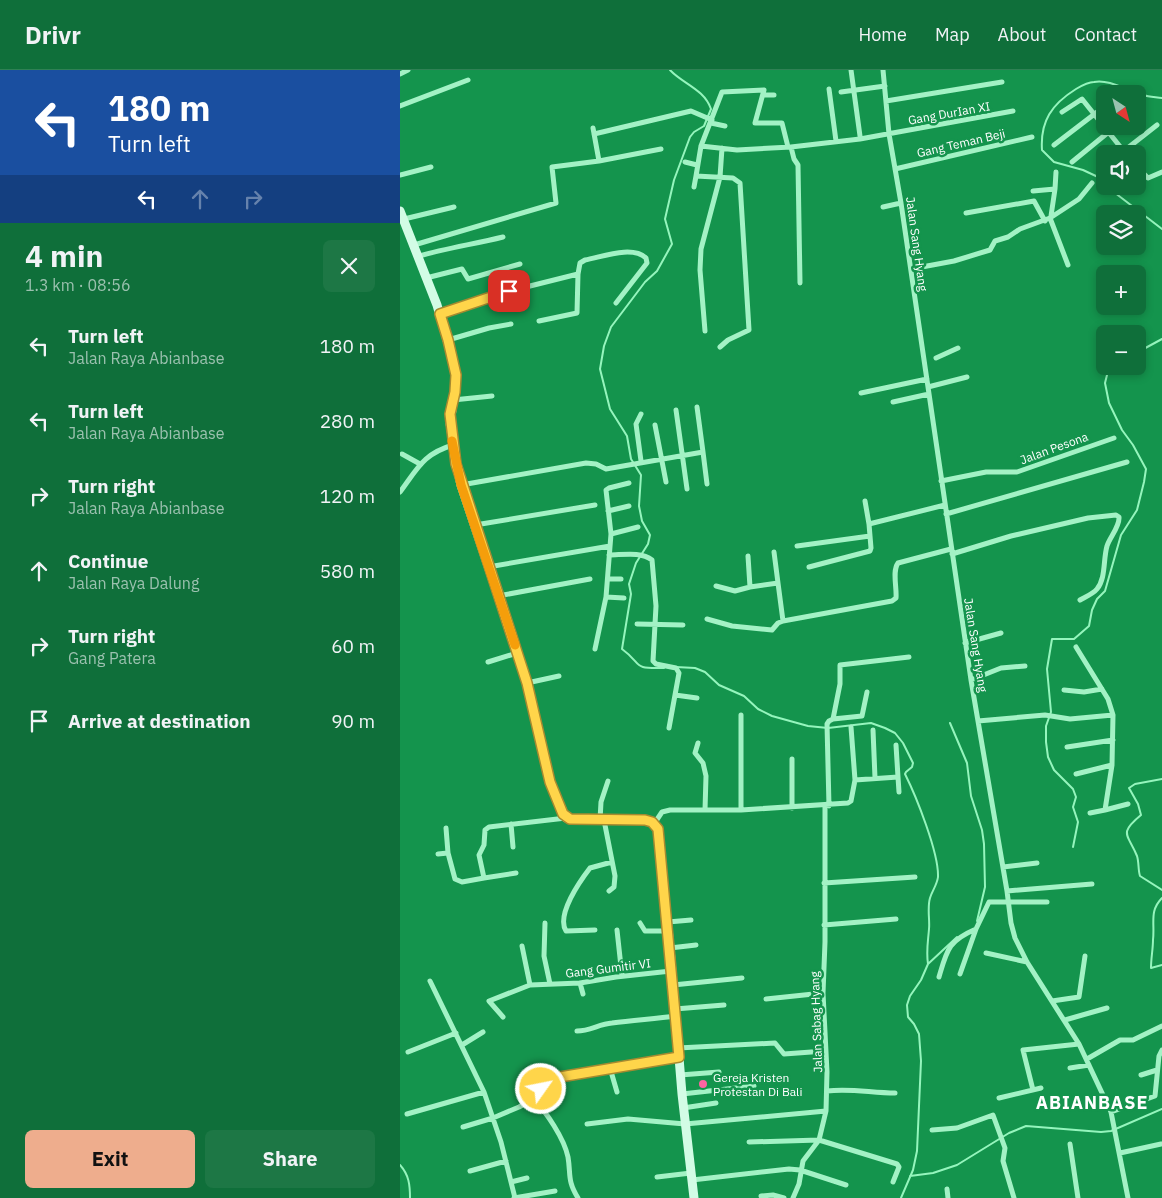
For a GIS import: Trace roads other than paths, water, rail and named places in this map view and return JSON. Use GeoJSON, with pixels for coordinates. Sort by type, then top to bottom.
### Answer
{"type":"FeatureCollection","features":[{"type":"Feature","properties":{"kind":"main road"},"geometry":{"type":"LineString","coordinates":[[402,215],[419,256],[448,340],[456,379],[450,414],[453,445],[461,485],[527,683],[541,735],[548,774],[556,799],[566,818],[645,820],[654,824],[659,835],[683,1108],[694,1198]]}},
{"type":"Feature","properties":{"kind":"street"},"geometry":{"type":"LineString","coordinates":[[400,74],[408,70]]}},
{"type":"Feature","properties":{"kind":"street"},"geometry":{"type":"LineString","coordinates":[[851,70],[860,136]]}},
{"type":"Feature","properties":{"kind":"street","name":"Jalan Sang Hyang"},"geometry":{"type":"LineString","coordinates":[[883,70],[889,134],[911,269],[941,481],[971,680],[1008,891],[1012,930],[1027,962],[1079,1044],[1111,1112],[1128,1198]]}},
{"type":"Feature","properties":{"kind":"street"},"geometry":{"type":"LineString","coordinates":[[400,106],[468,80]]}},
{"type":"Feature","properties":{"kind":"street"},"geometry":{"type":"LineString","coordinates":[[886,101],[1002,82]]}},
{"type":"Feature","properties":{"kind":"street"},"geometry":{"type":"LineString","coordinates":[[841,92],[885,86]]}},
{"type":"Feature","properties":{"kind":"street"},"geometry":{"type":"LineString","coordinates":[[829,89],[836,141]]}},
{"type":"Feature","properties":{"kind":"street"},"geometry":{"type":"LineString","coordinates":[[694,187],[700,146],[720,94],[725,91],[764,90],[755,123],[782,123],[789,147],[798,165],[800,284]]}},
{"type":"Feature","properties":{"kind":"street"},"geometry":{"type":"LineString","coordinates":[[763,95],[774,95]]}},
{"type":"Feature","properties":{"kind":"street"},"geometry":{"type":"LineString","coordinates":[[1062,112],[1082,98],[1096,117]]}},
{"type":"Feature","properties":{"kind":"street"},"geometry":{"type":"LineString","coordinates":[[599,161],[594,131],[693,111],[725,126]]}},
{"type":"Feature","properties":{"kind":"street","name":"Gang DurIan XI"},"geometry":{"type":"LineString","coordinates":[[700,146],[737,150],[789,147],[889,134],[1013,111]]}},
{"type":"Feature","properties":{"kind":"street"},"geometry":{"type":"LineString","coordinates":[[1054,145],[1094,114]]}},
{"type":"Feature","properties":{"kind":"street"},"geometry":{"type":"LineString","coordinates":[[1133,145],[1157,125]]}},
{"type":"Feature","properties":{"kind":"street"},"geometry":{"type":"LineString","coordinates":[[1072,162],[1106,135]]}},
{"type":"Feature","properties":{"kind":"street","name":"Gang Teman Beji"},"geometry":{"type":"LineString","coordinates":[[895,169],[1032,137]]}},
{"type":"Feature","properties":{"kind":"street"},"geometry":{"type":"LineString","coordinates":[[705,331],[700,270],[701,248],[720,177],[722,148]]}},
{"type":"Feature","properties":{"kind":"street"},"geometry":{"type":"LineString","coordinates":[[414,245],[556,203],[552,167],[599,161],[661,149]]}},
{"type":"Feature","properties":{"kind":"street"},"geometry":{"type":"LineString","coordinates":[[685,162],[697,165]]}},
{"type":"Feature","properties":{"kind":"street"},"geometry":{"type":"LineString","coordinates":[[400,175],[431,167]]}},
{"type":"Feature","properties":{"kind":"street"},"geometry":{"type":"LineString","coordinates":[[1049,218],[1056,172]]}},
{"type":"Feature","properties":{"kind":"street"},"geometry":{"type":"LineString","coordinates":[[1146,177],[1148,178],[1162,172]]}},
{"type":"Feature","properties":{"kind":"street"},"geometry":{"type":"LineString","coordinates":[[696,176],[735,178],[740,183],[749,330],[728,340],[720,347]]}},
{"type":"Feature","properties":{"kind":"street"},"geometry":{"type":"LineString","coordinates":[[911,269],[954,261],[990,250],[995,242],[1008,238],[1020,229],[1049,218],[1079,199],[1092,183]]}},
{"type":"Feature","properties":{"kind":"street"},"geometry":{"type":"LineString","coordinates":[[1033,191],[1054,189]]}},
{"type":"Feature","properties":{"kind":"street"},"geometry":{"type":"LineString","coordinates":[[966,213],[1034,201],[1049,218],[1068,265]]}},
{"type":"Feature","properties":{"kind":"street"},"geometry":{"type":"LineString","coordinates":[[883,207],[901,203]]}},
{"type":"Feature","properties":{"kind":"street"},"geometry":{"type":"LineString","coordinates":[[402,215],[454,207]]}},
{"type":"Feature","properties":{"kind":"street"},"geometry":{"type":"LineString","coordinates":[[419,256],[450,247],[480,243],[504,237]]}},
{"type":"Feature","properties":{"kind":"street"},"geometry":{"type":"LineString","coordinates":[[539,321],[577,313],[580,263],[585,260],[616,254],[637,252],[648,260],[646,267],[616,302]]}},
{"type":"Feature","properties":{"kind":"street"},"geometry":{"type":"LineString","coordinates":[[426,278],[462,270],[468,279],[520,264]]}},
{"type":"Feature","properties":{"kind":"street"},"geometry":{"type":"LineString","coordinates":[[440,314],[514,290],[578,274]]}},
{"type":"Feature","properties":{"kind":"street"},"geometry":{"type":"LineString","coordinates":[[448,340],[511,324]]}},
{"type":"Feature","properties":{"kind":"street"},"geometry":{"type":"LineString","coordinates":[[936,358],[958,348]]}},
{"type":"Feature","properties":{"kind":"street"},"geometry":{"type":"LineString","coordinates":[[928,388],[968,377]]}},
{"type":"Feature","properties":{"kind":"street"},"geometry":{"type":"LineString","coordinates":[[861,393],[927,379]]}},
{"type":"Feature","properties":{"kind":"street"},"geometry":{"type":"LineString","coordinates":[[894,402],[929,394]]}},
{"type":"Feature","properties":{"kind":"street"},"geometry":{"type":"LineString","coordinates":[[453,400],[492,396]]}},
{"type":"Feature","properties":{"kind":"street"},"geometry":{"type":"LineString","coordinates":[[696,407],[707,484]]}},
{"type":"Feature","properties":{"kind":"street"},"geometry":{"type":"LineString","coordinates":[[676,410],[687,489]]}},
{"type":"Feature","properties":{"kind":"street"},"geometry":{"type":"LineString","coordinates":[[640,462],[636,424],[641,414]]}},
{"type":"Feature","properties":{"kind":"street"},"geometry":{"type":"LineString","coordinates":[[655,425],[666,482]]}},
{"type":"Feature","properties":{"kind":"street","name":"Jalan Pesona"},"geometry":{"type":"LineString","coordinates":[[941,481],[986,472],[1017,472],[1114,438]]}},
{"type":"Feature","properties":{"kind":"street"},"geometry":{"type":"LineString","coordinates":[[400,492],[420,464],[440,448],[453,445]]}},
{"type":"Feature","properties":{"kind":"street"},"geometry":{"type":"LineString","coordinates":[[461,485],[586,464],[596,464],[606,469],[682,454],[703,452]]}},
{"type":"Feature","properties":{"kind":"street"},"geometry":{"type":"LineString","coordinates":[[402,454],[420,464]]}},
{"type":"Feature","properties":{"kind":"street"},"geometry":{"type":"LineString","coordinates":[[946,514],[1127,462]]}},
{"type":"Feature","properties":{"kind":"street"},"geometry":{"type":"LineString","coordinates":[[400,480],[406,483]]}},
{"type":"Feature","properties":{"kind":"street"},"geometry":{"type":"LineString","coordinates":[[595,649],[608,579],[611,534],[607,488],[629,483]]}},
{"type":"Feature","properties":{"kind":"street"},"geometry":{"type":"LineString","coordinates":[[809,567],[870,551],[869,524],[865,501]]}},
{"type":"Feature","properties":{"kind":"street"},"geometry":{"type":"LineString","coordinates":[[474,525],[595,505]]}},
{"type":"Feature","properties":{"kind":"street"},"geometry":{"type":"LineString","coordinates":[[869,524],[945,505]]}},
{"type":"Feature","properties":{"kind":"street"},"geometry":{"type":"LineString","coordinates":[[608,511],[629,506]]}},
{"type":"Feature","properties":{"kind":"street"},"geometry":{"type":"LineString","coordinates":[[707,619],[732,626],[772,630],[778,623],[783,621],[889,603],[896,598],[895,568],[898,563],[1088,518],[1116,515],[1119,522],[1110,539],[1098,589],[1080,600]]}},
{"type":"Feature","properties":{"kind":"street"},"geometry":{"type":"LineString","coordinates":[[611,534],[638,527]]}},
{"type":"Feature","properties":{"kind":"street"},"geometry":{"type":"LineString","coordinates":[[797,546],[870,536]]}},
{"type":"Feature","properties":{"kind":"street"},"geometry":{"type":"LineString","coordinates":[[488,567],[610,546]]}},
{"type":"Feature","properties":{"kind":"street"},"geometry":{"type":"LineString","coordinates":[[774,552],[783,621]]}},
{"type":"Feature","properties":{"kind":"street"},"geometry":{"type":"LineString","coordinates":[[609,555],[640,555],[650,558],[653,564],[656,606],[653,662],[678,670],[669,728]]}},
{"type":"Feature","properties":{"kind":"street"},"geometry":{"type":"LineString","coordinates":[[748,556],[750,587]]}},
{"type":"Feature","properties":{"kind":"street"},"geometry":{"type":"LineString","coordinates":[[498,596],[590,579]]}},
{"type":"Feature","properties":{"kind":"street"},"geometry":{"type":"LineString","coordinates":[[608,579],[621,579]]}},
{"type":"Feature","properties":{"kind":"street"},"geometry":{"type":"LineString","coordinates":[[716,586],[735,591],[778,583]]}},
{"type":"Feature","properties":{"kind":"street"},"geometry":{"type":"LineString","coordinates":[[606,596],[624,598]]}},
{"type":"Feature","properties":{"kind":"street"},"geometry":{"type":"LineString","coordinates":[[637,624],[683,625]]}},
{"type":"Feature","properties":{"kind":"street"},"geometry":{"type":"LineString","coordinates":[[966,643],[1001,633]]}},
{"type":"Feature","properties":{"kind":"street"},"geometry":{"type":"LineString","coordinates":[[1076,647],[1111,704],[1112,765],[1105,810]]}},
{"type":"Feature","properties":{"kind":"street"},"geometry":{"type":"LineString","coordinates":[[488,662],[517,653]]}},
{"type":"Feature","properties":{"kind":"street"},"geometry":{"type":"LineString","coordinates":[[867,692],[862,716],[833,719],[840,684],[840,665],[909,657]]}},
{"type":"Feature","properties":{"kind":"street"},"geometry":{"type":"LineString","coordinates":[[971,680],[1001,668],[1025,666]]}},
{"type":"Feature","properties":{"kind":"street"},"geometry":{"type":"LineString","coordinates":[[527,683],[559,676]]}},
{"type":"Feature","properties":{"kind":"street"},"geometry":{"type":"LineString","coordinates":[[1064,690],[1084,692],[1102,689]]}},
{"type":"Feature","properties":{"kind":"street"},"geometry":{"type":"LineString","coordinates":[[675,694],[697,698]]}},
{"type":"Feature","properties":{"kind":"street"},"geometry":{"type":"LineString","coordinates":[[741,715],[741,810]]}},
{"type":"Feature","properties":{"kind":"street"},"geometry":{"type":"LineString","coordinates":[[978,721],[1045,715],[1070,720],[1112,715]]}},
{"type":"Feature","properties":{"kind":"street","name":"Jalan Sabag Hyang"},"geometry":{"type":"LineString","coordinates":[[793,1198],[800,1179],[803,1161],[819,1140],[826,1111],[827,1091],[823,993],[825,942],[824,883],[827,806],[827,724],[833,719]]}},
{"type":"Feature","properties":{"kind":"street"},"geometry":{"type":"LineString","coordinates":[[654,824],[664,811],[792,808],[827,806],[850,802],[855,780],[852,727]]}},
{"type":"Feature","properties":{"kind":"street"},"geometry":{"type":"LineString","coordinates":[[873,730],[875,778]]}},
{"type":"Feature","properties":{"kind":"street"},"geometry":{"type":"LineString","coordinates":[[1067,747],[1113,740]]}},
{"type":"Feature","properties":{"kind":"street"},"geometry":{"type":"LineString","coordinates":[[698,743],[694,753],[703,763],[706,776],[705,810]]}},
{"type":"Feature","properties":{"kind":"street"},"geometry":{"type":"LineString","coordinates":[[896,744],[898,792]]}},
{"type":"Feature","properties":{"kind":"street"},"geometry":{"type":"LineString","coordinates":[[792,759],[792,808]]}},
{"type":"Feature","properties":{"kind":"street"},"geometry":{"type":"LineString","coordinates":[[1076,774],[1112,765]]}},
{"type":"Feature","properties":{"kind":"street"},"geometry":{"type":"LineString","coordinates":[[855,780],[898,777]]}},
{"type":"Feature","properties":{"kind":"street"},"geometry":{"type":"LineString","coordinates":[[608,781],[601,802],[602,820],[615,882],[614,887],[609,891]]}},
{"type":"Feature","properties":{"kind":"street"},"geometry":{"type":"LineString","coordinates":[[1090,813],[1128,804]]}},
{"type":"Feature","properties":{"kind":"street"},"geometry":{"type":"LineString","coordinates":[[484,878],[479,855],[484,845],[484,832],[489,827],[566,818]]}},
{"type":"Feature","properties":{"kind":"street"},"geometry":{"type":"LineString","coordinates":[[511,824],[513,847]]}},
{"type":"Feature","properties":{"kind":"street"},"geometry":{"type":"LineString","coordinates":[[446,828],[448,853],[453,876],[458,882],[516,873]]}},
{"type":"Feature","properties":{"kind":"street"},"geometry":{"type":"LineString","coordinates":[[438,854],[448,853]]}},
{"type":"Feature","properties":{"kind":"street"},"geometry":{"type":"LineString","coordinates":[[595,930],[566,931],[564,928],[565,914],[572,894],[590,868],[612,862]]}},
{"type":"Feature","properties":{"kind":"street"},"geometry":{"type":"LineString","coordinates":[[1003,867],[1037,863]]}},
{"type":"Feature","properties":{"kind":"street"},"geometry":{"type":"LineString","coordinates":[[824,883],[915,877]]}},
{"type":"Feature","properties":{"kind":"street"},"geometry":{"type":"LineString","coordinates":[[1008,891],[1092,884]]}},
{"type":"Feature","properties":{"kind":"street"},"geometry":{"type":"LineString","coordinates":[[960,974],[976,929],[989,902],[1047,902]]}},
{"type":"Feature","properties":{"kind":"street"},"geometry":{"type":"LineString","coordinates":[[824,925],[896,919]]}},
{"type":"Feature","properties":{"kind":"street"},"geometry":{"type":"LineString","coordinates":[[640,923],[645,931],[691,920]]}},
{"type":"Feature","properties":{"kind":"street"},"geometry":{"type":"LineString","coordinates":[[546,923],[544,956],[550,984]]}},
{"type":"Feature","properties":{"kind":"street"},"geometry":{"type":"LineString","coordinates":[[939,977],[948,949],[962,935],[976,929]]}},
{"type":"Feature","properties":{"kind":"street"},"geometry":{"type":"LineString","coordinates":[[617,930],[622,976]]}},
{"type":"Feature","properties":{"kind":"street"},"geometry":{"type":"LineString","coordinates":[[670,948],[696,945]]}},
{"type":"Feature","properties":{"kind":"street"},"geometry":{"type":"LineString","coordinates":[[522,946],[530,986]]}},
{"type":"Feature","properties":{"kind":"street"},"geometry":{"type":"LineString","coordinates":[[986,953],[1027,962]]}},
{"type":"Feature","properties":{"kind":"street"},"geometry":{"type":"LineString","coordinates":[[1052,1000],[1079,997],[1085,956]]}},
{"type":"Feature","properties":{"kind":"street","name":"Gang Gumitir VI"},"geometry":{"type":"LineString","coordinates":[[503,1017],[489,1001],[530,986],[580,983],[671,971]]}},
{"type":"Feature","properties":{"kind":"street"},"geometry":{"type":"LineString","coordinates":[[673,985],[742,978]]}},
{"type":"Feature","properties":{"kind":"street"},"geometry":{"type":"LineString","coordinates":[[430,981],[484,1092],[506,1161],[515,1198],[555,1191]]}},
{"type":"Feature","properties":{"kind":"street"},"geometry":{"type":"LineString","coordinates":[[580,983],[582,994]]}},
{"type":"Feature","properties":{"kind":"street"},"geometry":{"type":"LineString","coordinates":[[766,999],[823,993]]}},
{"type":"Feature","properties":{"kind":"street"},"geometry":{"type":"LineString","coordinates":[[577,1031],[590,1030],[610,1023],[642,1021],[675,1012],[724,1005]]}},
{"type":"Feature","properties":{"kind":"street"},"geometry":{"type":"LineString","coordinates":[[1065,1020],[1107,1008]]}},
{"type":"Feature","properties":{"kind":"street"},"geometry":{"type":"LineString","coordinates":[[1070,1068],[1088,1062],[1120,1040],[1133,1040],[1162,1026]]}},
{"type":"Feature","properties":{"kind":"street"},"geometry":{"type":"LineString","coordinates":[[462,1045],[483,1032]]}},
{"type":"Feature","properties":{"kind":"street"},"geometry":{"type":"LineString","coordinates":[[408,1052],[456,1033]]}},
{"type":"Feature","properties":{"kind":"street"},"geometry":{"type":"LineString","coordinates":[[462,1127],[493,1118],[534,1099],[554,1078],[610,1068],[679,1052],[774,1043],[784,1054],[825,1052]]}},
{"type":"Feature","properties":{"kind":"street"},"geometry":{"type":"LineString","coordinates":[[1033,1090],[1022,1050],[1079,1044]]}},
{"type":"Feature","properties":{"kind":"street"},"geometry":{"type":"LineString","coordinates":[[1111,1112],[1155,1096],[1157,1070],[1162,1050]]}},
{"type":"Feature","properties":{"kind":"street"},"geometry":{"type":"LineString","coordinates":[[610,1068],[617,1092]]}},
{"type":"Feature","properties":{"kind":"street"},"geometry":{"type":"LineString","coordinates":[[1141,1075],[1157,1070]]}},
{"type":"Feature","properties":{"kind":"street"},"geometry":{"type":"LineString","coordinates":[[680,1075],[719,1072]]}},
{"type":"Feature","properties":{"kind":"street"},"geometry":{"type":"LineString","coordinates":[[682,1094],[754,1086]]}},
{"type":"Feature","properties":{"kind":"street"},"geometry":{"type":"LineString","coordinates":[[999,1098],[1041,1088]]}},
{"type":"Feature","properties":{"kind":"street"},"geometry":{"type":"LineString","coordinates":[[827,1091],[851,1090],[895,1094]]}},
{"type":"Feature","properties":{"kind":"street"},"geometry":{"type":"LineString","coordinates":[[408,1114],[484,1092]]}},
{"type":"Feature","properties":{"kind":"street"},"geometry":{"type":"LineString","coordinates":[[534,1099],[549,1117],[567,1155],[569,1182],[578,1198]]}},
{"type":"Feature","properties":{"kind":"street"},"geometry":{"type":"LineString","coordinates":[[683,1108],[716,1103]]}},
{"type":"Feature","properties":{"kind":"street"},"geometry":{"type":"LineString","coordinates":[[587,1124],[628,1119],[685,1124],[826,1111]]}},
{"type":"Feature","properties":{"kind":"street"},"geometry":{"type":"LineString","coordinates":[[932,1130],[957,1128],[994,1115],[1005,1148],[1003,1161],[1014,1198]]}},
{"type":"Feature","properties":{"kind":"street"},"geometry":{"type":"LineString","coordinates":[[749,1142],[819,1140],[897,1164],[898,1168],[893,1182]]}},
{"type":"Feature","properties":{"kind":"street"},"geometry":{"type":"LineString","coordinates":[[1070,1144],[1078,1198]]}},
{"type":"Feature","properties":{"kind":"street"},"geometry":{"type":"LineString","coordinates":[[1120,1153],[1161,1144]]}},
{"type":"Feature","properties":{"kind":"street"},"geometry":{"type":"LineString","coordinates":[[470,1171],[506,1161]]}},
{"type":"Feature","properties":{"kind":"street"},"geometry":{"type":"LineString","coordinates":[[657,1178],[691,1177],[775,1169],[800,1170],[846,1184]]}},
{"type":"Feature","properties":{"kind":"street"},"geometry":{"type":"LineString","coordinates":[[511,1182],[526,1178]]}},
{"type":"Feature","properties":{"kind":"street"},"geometry":{"type":"LineString","coordinates":[[947,1189],[948,1198]]}},
{"type":"Feature","properties":{"kind":"street"},"geometry":{"type":"LineString","coordinates":[[761,1196],[773,1195],[784,1198]]}},
{"type":"Feature","properties":{"kind":"waterway"},"geometry":{"type":"LineString","coordinates":[[664,668],[642,667],[622,649],[631,594],[629,584],[636,563],[648,544],[650,535],[642,521],[639,506],[641,475],[631,459],[627,436],[610,409],[600,369],[604,346],[611,327],[645,282],[657,271],[672,244],[665,219],[674,180],[690,137],[704,126],[711,109],[703,96],[670,70]]}},
{"type":"Feature","properties":{"kind":"waterway"},"geometry":{"type":"LineString","coordinates":[[1096,176],[1083,170],[1054,162],[1042,150],[1043,130],[1054,107],[1082,85],[1092,82],[1106,82],[1145,96],[1162,98]]}},
{"type":"Feature","properties":{"kind":"waterway"},"geometry":{"type":"LineString","coordinates":[[1118,195],[1162,229]]}},
{"type":"Feature","properties":{"kind":"waterway"},"geometry":{"type":"LineString","coordinates":[[1146,348],[1162,339]]}},
{"type":"Feature","properties":{"kind":"waterway"},"geometry":{"type":"LineString","coordinates":[[1073,847],[1078,822],[1073,807],[1076,797],[1073,789],[1054,770],[1048,757],[1046,742],[1046,726],[1051,712],[1047,669],[1052,639],[1074,639],[1089,626],[1092,610],[1097,599],[1105,591],[1121,535],[1137,510],[1146,469],[1133,445],[1122,430],[1109,403],[1105,383],[1107,375]]}},
{"type":"Feature","properties":{"kind":"waterway"},"geometry":{"type":"LineString","coordinates":[[676,667],[695,668],[705,672],[719,685],[744,696],[758,709],[772,716],[808,726],[828,728],[871,723],[895,733],[903,743],[913,763],[912,767],[905,774],[926,825],[937,867],[938,877],[929,906],[928,964]]}},
{"type":"Feature","properties":{"kind":"waterway"},"geometry":{"type":"LineString","coordinates":[[950,723],[967,763],[971,796],[982,830],[984,844],[985,887],[977,921]]}},
{"type":"Feature","properties":{"kind":"waterway"},"geometry":{"type":"LineString","coordinates":[[1162,779],[1135,784],[1129,788],[1138,804],[1141,815],[1129,826],[1127,831],[1128,838],[1137,856],[1140,876],[1162,890]]}},
{"type":"Feature","properties":{"kind":"waterway"},"geometry":{"type":"LineString","coordinates":[[1162,898],[1155,908],[1153,918],[1151,968],[1162,965]]}},
{"type":"Feature","properties":{"kind":"waterway"},"geometry":{"type":"LineString","coordinates":[[901,1198],[913,1170],[917,1151],[921,1061],[919,1034],[908,1017],[907,1005],[928,964],[957,937]]}},
{"type":"Feature","properties":{"kind":"waterway"},"geometry":{"type":"LineString","coordinates":[[910,1176],[933,1173],[957,1165],[1009,1133],[1026,1126],[1101,1132],[1111,1131],[1162,1109]]}},
{"type":"Feature","properties":{"kind":"waterway"},"geometry":{"type":"LineString","coordinates":[[400,1165],[408,1180],[410,1198]]}},
{"type":"Feature","properties":{"kind":"place","name":"Gereja Kristen Protestan Di Bali"},"geometry":{"type":"Point","coordinates":[703,1084]}},
{"type":"Feature","properties":{"kind":"district","name":"ABIANBASE"},"geometry":{"type":"Point","coordinates":[1092,1102]}}]}
